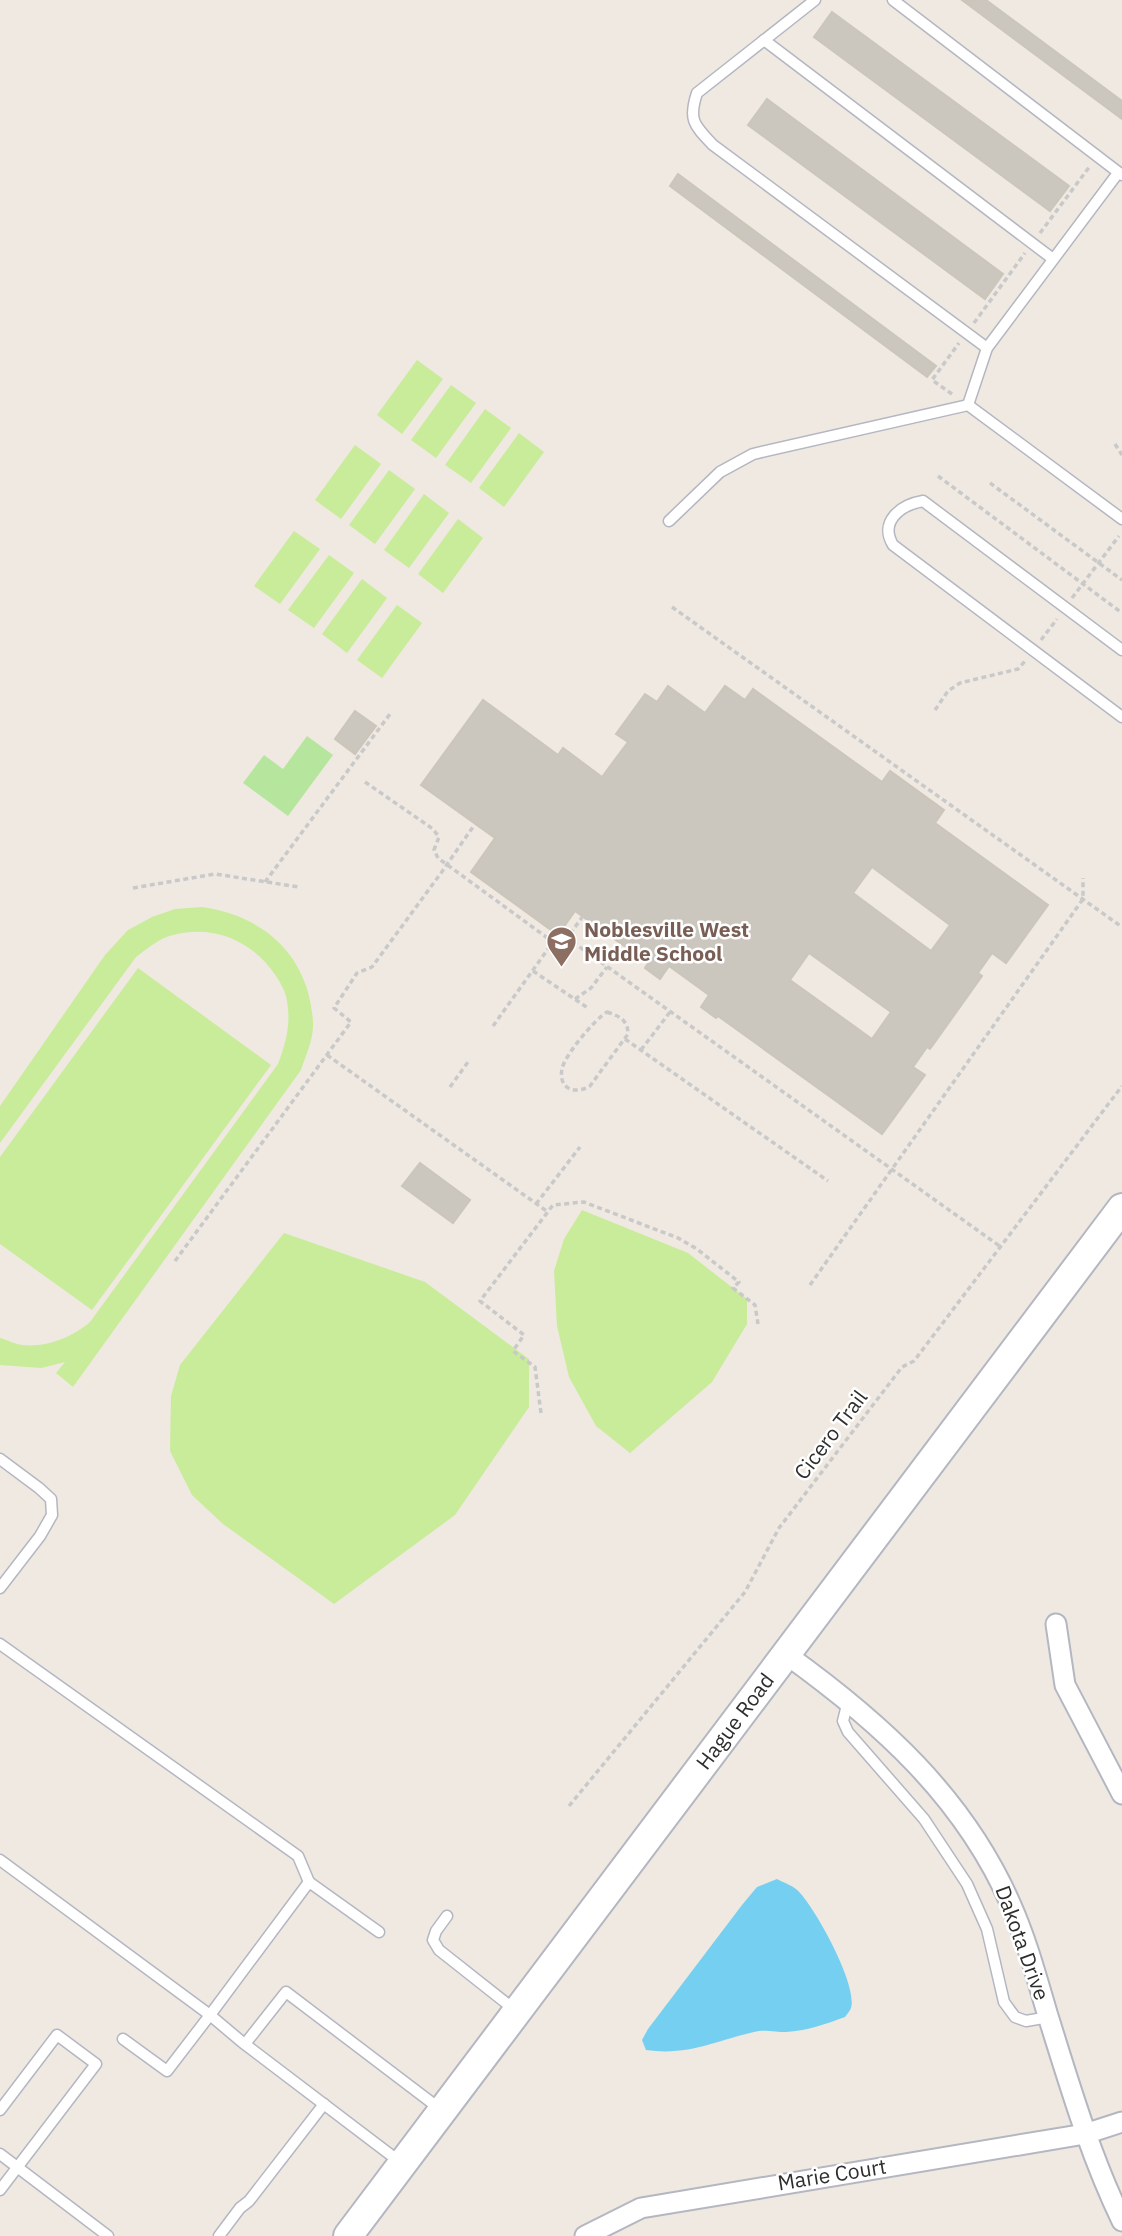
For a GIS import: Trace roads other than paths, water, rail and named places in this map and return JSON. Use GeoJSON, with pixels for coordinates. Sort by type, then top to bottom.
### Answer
{"type":"FeatureCollection","features":[{"type":"Feature","properties":{"kind":"main road","name":"Hague Road"},"geometry":{"type":"LineString","coordinates":[[348,2236],[1122,1208]]}},
{"type":"Feature","properties":{"kind":"street"},"geometry":{"type":"LineString","coordinates":[[1056,1624],[1065,1685],[1122,1794]]}},
{"type":"Feature","properties":{"kind":"street","name":"Dakota Drive"},"geometry":{"type":"LineString","coordinates":[[787,1655],[848,1701],[911,1757],[942,1793],[984,1854],[1012,1906],[1030,1955],[1085,2134],[1122,2221]]}},
{"type":"Feature","properties":{"kind":"street","name":"Marie Court"},"geometry":{"type":"LineString","coordinates":[[585,2236],[641,2208],[669,2202],[1085,2134],[1122,2122]]}},
{"type":"Feature","properties":{"kind":"lane"},"geometry":{"type":"LineString","coordinates":[[815,0],[697,93],[691,110],[698,129],[713,145],[987,348]]}},
{"type":"Feature","properties":{"kind":"lane"},"geometry":{"type":"LineString","coordinates":[[893,0],[1120,174],[987,348],[968,405]]}},
{"type":"Feature","properties":{"kind":"lane"},"geometry":{"type":"LineString","coordinates":[[764,40],[1053,259]]}},
{"type":"Feature","properties":{"kind":"lane"},"geometry":{"type":"LineString","coordinates":[[668,521],[720,471],[753,454],[968,405],[1122,519]]}},
{"type":"Feature","properties":{"kind":"lane"},"geometry":{"type":"LineString","coordinates":[[1122,650],[923,501],[910,503],[896,512],[888,525],[888,537],[893,545],[1122,717]]}},
{"type":"Feature","properties":{"kind":"lane"},"geometry":{"type":"LineString","coordinates":[[0,1459],[51,1499],[52,1515],[40,1536],[0,1588]]}},
{"type":"Feature","properties":{"kind":"lane"},"geometry":{"type":"LineString","coordinates":[[0,1644],[298,1856],[309,1882],[379,1932]]}},
{"type":"Feature","properties":{"kind":"lane"},"geometry":{"type":"LineString","coordinates":[[848,1701],[843,1721],[848,1732],[924,1819],[967,1884],[987,1929],[1004,2002],[1015,2017],[1026,2021],[1049,2017]]}},
{"type":"Feature","properties":{"kind":"lane"},"geometry":{"type":"LineString","coordinates":[[0,1860],[210,2015],[404,2164]]}},
{"type":"Feature","properties":{"kind":"lane"},"geometry":{"type":"LineString","coordinates":[[123,2039],[167,2071],[309,1882]]}},
{"type":"Feature","properties":{"kind":"lane"},"geometry":{"type":"LineString","coordinates":[[447,1916],[433,1940],[439,1950],[518,2012]]}},
{"type":"Feature","properties":{"kind":"lane"},"geometry":{"type":"LineString","coordinates":[[245,2044],[286,1992],[443,2112]]}},
{"type":"Feature","properties":{"kind":"lane"},"geometry":{"type":"LineString","coordinates":[[0,2110],[57,2035],[96,2064],[0,2190]]}},
{"type":"Feature","properties":{"kind":"lane"},"geometry":{"type":"LineString","coordinates":[[219,2236],[240,2208],[249,2202],[324,2104]]}},
{"type":"Feature","properties":{"kind":"lane"},"geometry":{"type":"LineString","coordinates":[[0,2154],[107,2236]]}},
{"type":"Feature","properties":{"kind":"water"},"geometry":{"type":"Polygon","coordinates":[[[777,1879],[800,1893],[834,1948],[851,1997],[851,2008],[845,2017],[801,2030],[758,2031],[701,2047],[675,2051],[646,2050],[642,2040],[648,2029],[742,1905],[757,1887],[777,1879]]]}},
{"type":"Feature","properties":{"kind":"place","name":"Noblesville West Middle School"},"geometry":{"type":"Point","coordinates":[561,969]}}]}
